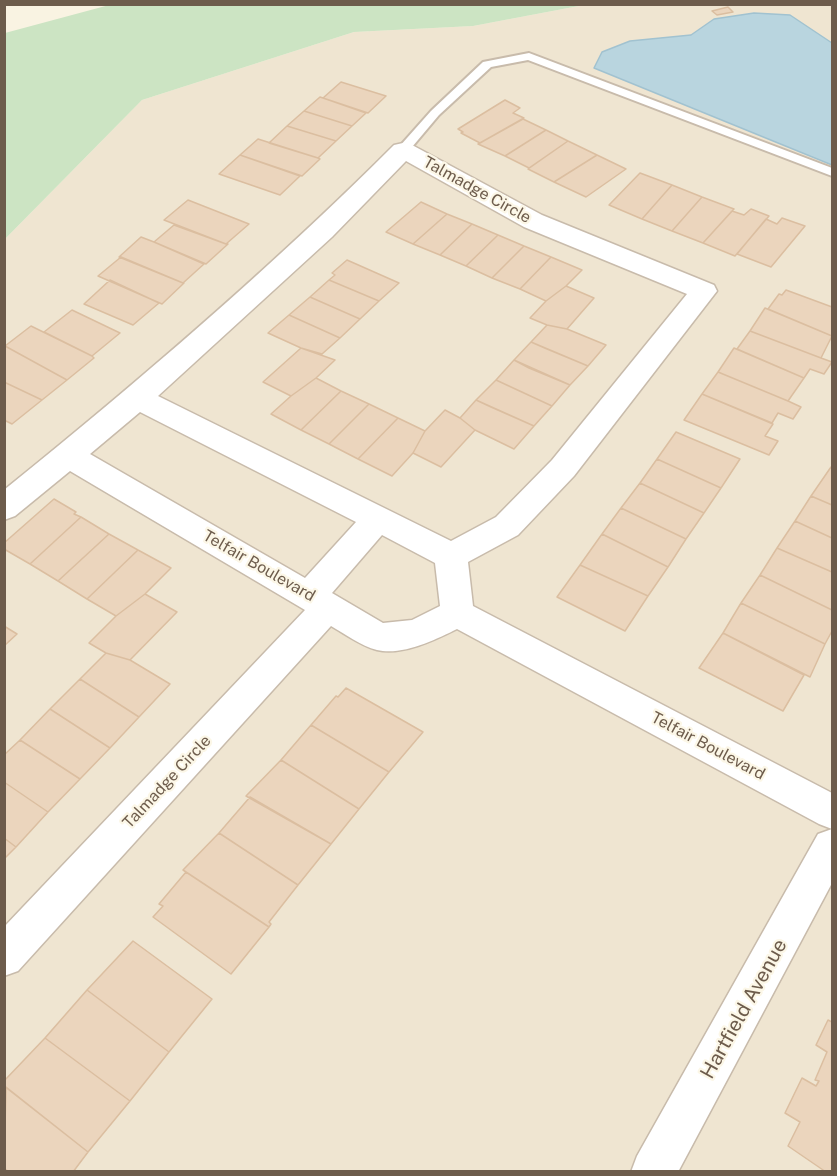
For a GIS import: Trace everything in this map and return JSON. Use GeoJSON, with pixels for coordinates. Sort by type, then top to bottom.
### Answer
{"type":"FeatureCollection","features":[{"type":"Feature","properties":{"kind":"street","name":"Talmadge Circle"},"geometry":{"type":"LineString","coordinates":[[4,508],[138,398],[323,231],[403,150],[533,221],[704,291],[555,476],[507,526],[451,556]]}},
{"type":"Feature","properties":{"kind":"street"},"geometry":{"type":"LineString","coordinates":[[138,398],[451,556],[457,613]]}},
{"type":"Feature","properties":{"kind":"street","name":"Telfair Boulevard"},"geometry":{"type":"LineString","coordinates":[[67,455],[320,600],[379,637],[417,633],[457,613],[832,812]]}},
{"type":"Feature","properties":{"kind":"street","name":"Talmadge Circle"},"geometry":{"type":"LineString","coordinates":[[4,957],[320,600],[378,519]]}},
{"type":"Feature","properties":{"kind":"street","name":"Hartfield Avenue"},"geometry":{"type":"LineString","coordinates":[[653,1172],[832,846]]}},
{"type":"Feature","properties":{"kind":"lane"},"geometry":{"type":"LineString","coordinates":[[403,150],[435,112],[487,64],[529,56],[832,172]]}},
{"type":"Feature","properties":{"kind":"shaded area"},"geometry":{"type":"Polygon","coordinates":[[[584,5],[832,5],[832,1171],[5,1172],[5,239],[142,100],[354,32],[473,26],[584,5]]]}},
{"type":"Feature","properties":{"kind":"green space"},"geometry":{"type":"Polygon","coordinates":[[[113,4],[584,5],[473,26],[354,32],[142,100],[5,239],[5,33],[113,4]]]}},
{"type":"Feature","properties":{"kind":"water"},"geometry":{"type":"Polygon","coordinates":[[[754,13],[790,15],[832,43],[832,165],[594,68],[602,52],[630,41],[691,35],[714,19],[754,13]]]}},
{"type":"Feature","properties":{"kind":"building"},"geometry":{"type":"Polygon","coordinates":[[[728,7],[733,12],[717,15],[712,11],[728,7]]]}},
{"type":"Feature","properties":{"kind":"building"},"geometry":{"type":"Polygon","coordinates":[[[341,82],[386,96],[368,113],[323,98],[341,82]]]}},
{"type":"Feature","properties":{"kind":"building"},"geometry":{"type":"Polygon","coordinates":[[[320,97],[366,113],[352,126],[304,111],[320,97]]]}},
{"type":"Feature","properties":{"kind":"building"},"geometry":{"type":"Polygon","coordinates":[[[505,100],[520,108],[513,113],[524,118],[480,143],[458,129],[505,100]]]}},
{"type":"Feature","properties":{"kind":"building"},"geometry":{"type":"Polygon","coordinates":[[[304,111],[352,126],[336,141],[287,126],[304,111]]]}},
{"type":"Feature","properties":{"kind":"building"},"geometry":{"type":"Polygon","coordinates":[[[523,119],[546,130],[505,156],[478,144],[523,119]]]}},
{"type":"Feature","properties":{"kind":"building"},"geometry":{"type":"Polygon","coordinates":[[[287,126],[336,141],[318,158],[269,143],[287,126]]]}},
{"type":"Feature","properties":{"kind":"building"},"geometry":{"type":"Polygon","coordinates":[[[546,130],[568,141],[529,168],[505,156],[546,130]]]}},
{"type":"Feature","properties":{"kind":"building"},"geometry":{"type":"Polygon","coordinates":[[[258,139],[320,159],[302,176],[240,155],[258,139]]]}},
{"type":"Feature","properties":{"kind":"building"},"geometry":{"type":"Polygon","coordinates":[[[568,141],[597,155],[554,182],[528,169],[568,141]]]}},
{"type":"Feature","properties":{"kind":"building"},"geometry":{"type":"Polygon","coordinates":[[[240,155],[300,176],[280,195],[219,174],[240,155]]]}},
{"type":"Feature","properties":{"kind":"building"},"geometry":{"type":"Polygon","coordinates":[[[597,155],[626,169],[586,197],[554,182],[597,155]]]}},
{"type":"Feature","properties":{"kind":"building"},"geometry":{"type":"Polygon","coordinates":[[[640,173],[672,185],[642,219],[609,205],[640,173]]]}},
{"type":"Feature","properties":{"kind":"building"},"geometry":{"type":"Polygon","coordinates":[[[672,185],[702,197],[672,231],[642,219],[672,185]]]}},
{"type":"Feature","properties":{"kind":"building"},"geometry":{"type":"Polygon","coordinates":[[[702,197],[734,209],[703,243],[672,231],[702,197]]]}},
{"type":"Feature","properties":{"kind":"building"},"geometry":{"type":"Polygon","coordinates":[[[188,200],[249,224],[226,244],[164,220],[188,200]]]}},
{"type":"Feature","properties":{"kind":"building"},"geometry":{"type":"Polygon","coordinates":[[[421,202],[447,214],[413,244],[386,232],[421,202]]]}},
{"type":"Feature","properties":{"kind":"building"},"geometry":{"type":"Polygon","coordinates":[[[751,209],[769,216],[735,256],[703,243],[732,211],[744,215],[751,209]]]}},
{"type":"Feature","properties":{"kind":"building"},"geometry":{"type":"Polygon","coordinates":[[[447,214],[472,224],[440,255],[413,244],[447,214]]]}},
{"type":"Feature","properties":{"kind":"building"},"geometry":{"type":"Polygon","coordinates":[[[782,218],[805,226],[771,267],[737,254],[766,219],[777,224],[782,218]]]}},
{"type":"Feature","properties":{"kind":"building"},"geometry":{"type":"Polygon","coordinates":[[[472,224],[498,235],[466,266],[440,255],[472,224]]]}},
{"type":"Feature","properties":{"kind":"building"},"geometry":{"type":"Polygon","coordinates":[[[174,225],[228,244],[206,264],[154,242],[174,225]]]}},
{"type":"Feature","properties":{"kind":"building"},"geometry":{"type":"Polygon","coordinates":[[[498,235],[524,246],[492,278],[466,266],[498,235]]]}},
{"type":"Feature","properties":{"kind":"building"},"geometry":{"type":"Polygon","coordinates":[[[141,237],[204,264],[183,283],[119,257],[141,237]]]}},
{"type":"Feature","properties":{"kind":"building"},"geometry":{"type":"Polygon","coordinates":[[[524,246],[551,257],[520,289],[492,278],[524,246]]]}},
{"type":"Feature","properties":{"kind":"building"},"geometry":{"type":"Polygon","coordinates":[[[121,257],[184,283],[162,304],[98,276],[121,257]]]}},
{"type":"Feature","properties":{"kind":"building"},"geometry":{"type":"Polygon","coordinates":[[[551,257],[582,270],[546,301],[520,289],[551,257]]]}},
{"type":"Feature","properties":{"kind":"building"},"geometry":{"type":"Polygon","coordinates":[[[347,260],[399,283],[379,301],[329,280],[335,275],[332,273],[347,260]]]}},
{"type":"Feature","properties":{"kind":"building"},"geometry":{"type":"Polygon","coordinates":[[[110,280],[159,303],[133,325],[84,304],[110,280]]]}},
{"type":"Feature","properties":{"kind":"building"},"geometry":{"type":"Polygon","coordinates":[[[329,280],[379,301],[360,319],[310,297],[329,280]]]}},
{"type":"Feature","properties":{"kind":"building"},"geometry":{"type":"Polygon","coordinates":[[[566,286],[594,298],[567,329],[547,325],[530,318],[546,301],[566,286]]]}},
{"type":"Feature","properties":{"kind":"building"},"geometry":{"type":"Polygon","coordinates":[[[786,290],[832,307],[832,336],[768,309],[779,294],[782,295],[786,290]]]}},
{"type":"Feature","properties":{"kind":"building"},"geometry":{"type":"Polygon","coordinates":[[[310,297],[360,319],[340,338],[289,315],[310,297]]]}},
{"type":"Feature","properties":{"kind":"building"},"geometry":{"type":"Polygon","coordinates":[[[765,308],[832,336],[821,358],[750,331],[765,308]]]}},
{"type":"Feature","properties":{"kind":"building"},"geometry":{"type":"Polygon","coordinates":[[[72,310],[120,333],[92,356],[44,332],[72,310]]]}},
{"type":"Feature","properties":{"kind":"building"},"geometry":{"type":"Polygon","coordinates":[[[289,315],[340,338],[322,354],[301,348],[268,333],[289,315]]]}},
{"type":"Feature","properties":{"kind":"building"},"geometry":{"type":"Polygon","coordinates":[[[547,325],[567,329],[606,345],[588,366],[531,342],[547,325]]]}},
{"type":"Feature","properties":{"kind":"building"},"geometry":{"type":"Polygon","coordinates":[[[31,326],[94,358],[67,380],[5,346],[31,326]]]}},
{"type":"Feature","properties":{"kind":"building"},"geometry":{"type":"Polygon","coordinates":[[[750,331],[832,362],[824,374],[810,369],[804,378],[737,349],[750,331]]]}},
{"type":"Feature","properties":{"kind":"building"},"geometry":{"type":"Polygon","coordinates":[[[531,342],[588,366],[570,385],[514,360],[531,342]]]}},
{"type":"Feature","properties":{"kind":"building"},"geometry":{"type":"Polygon","coordinates":[[[5,346],[67,380],[42,400],[4,382],[5,346]]]}},
{"type":"Feature","properties":{"kind":"building"},"geometry":{"type":"Polygon","coordinates":[[[301,348],[335,360],[316,378],[291,396],[263,382],[301,348]]]}},
{"type":"Feature","properties":{"kind":"building"},"geometry":{"type":"Polygon","coordinates":[[[734,348],[804,378],[788,401],[718,372],[734,348]]]}},
{"type":"Feature","properties":{"kind":"building"},"geometry":{"type":"Polygon","coordinates":[[[514,360],[570,385],[552,406],[496,380],[514,360]]]}},
{"type":"Feature","properties":{"kind":"building"},"geometry":{"type":"Polygon","coordinates":[[[718,372],[801,407],[793,419],[778,413],[772,423],[702,394],[718,372]]]}},
{"type":"Feature","properties":{"kind":"building"},"geometry":{"type":"Polygon","coordinates":[[[316,378],[341,391],[301,430],[271,414],[291,396],[316,378]]]}},
{"type":"Feature","properties":{"kind":"building"},"geometry":{"type":"Polygon","coordinates":[[[496,380],[552,406],[534,426],[476,400],[496,380]]]}},
{"type":"Feature","properties":{"kind":"building"},"geometry":{"type":"Polygon","coordinates":[[[4,382],[42,400],[12,424],[4,420],[4,382]]]}},
{"type":"Feature","properties":{"kind":"building"},"geometry":{"type":"Polygon","coordinates":[[[341,391],[369,404],[329,444],[301,430],[341,391]]]}},
{"type":"Feature","properties":{"kind":"building"},"geometry":{"type":"Polygon","coordinates":[[[702,394],[773,424],[765,436],[778,441],[769,455],[684,420],[702,394]]]}},
{"type":"Feature","properties":{"kind":"building"},"geometry":{"type":"Polygon","coordinates":[[[476,400],[534,426],[514,449],[475,430],[460,418],[476,400]]]}},
{"type":"Feature","properties":{"kind":"building"},"geometry":{"type":"Polygon","coordinates":[[[369,404],[398,418],[358,459],[329,444],[369,404]]]}},
{"type":"Feature","properties":{"kind":"building"},"geometry":{"type":"Polygon","coordinates":[[[445,410],[475,430],[441,467],[413,453],[425,431],[445,410]]]}},
{"type":"Feature","properties":{"kind":"building"},"geometry":{"type":"Polygon","coordinates":[[[398,418],[425,431],[413,453],[392,476],[358,459],[398,418]]]}},
{"type":"Feature","properties":{"kind":"building"},"geometry":{"type":"Polygon","coordinates":[[[676,432],[740,459],[721,488],[657,459],[676,432]]]}},
{"type":"Feature","properties":{"kind":"building"},"geometry":{"type":"Polygon","coordinates":[[[657,459],[721,488],[704,513],[640,483],[657,459]]]}},
{"type":"Feature","properties":{"kind":"building"},"geometry":{"type":"Polygon","coordinates":[[[832,467],[832,505],[811,496],[832,467]]]}},
{"type":"Feature","properties":{"kind":"building"},"geometry":{"type":"Polygon","coordinates":[[[640,483],[704,513],[686,539],[621,508],[640,483]]]}},
{"type":"Feature","properties":{"kind":"building"},"geometry":{"type":"Polygon","coordinates":[[[811,496],[832,505],[832,538],[795,521],[811,496]]]}},
{"type":"Feature","properties":{"kind":"building"},"geometry":{"type":"Polygon","coordinates":[[[54,499],[81,517],[30,564],[4,549],[4,543],[54,499]]]}},
{"type":"Feature","properties":{"kind":"building"},"geometry":{"type":"Polygon","coordinates":[[[621,508],[686,539],[668,567],[602,534],[621,508]]]}},
{"type":"Feature","properties":{"kind":"building"},"geometry":{"type":"Polygon","coordinates":[[[81,517],[109,534],[58,581],[30,564],[81,517]]]}},
{"type":"Feature","properties":{"kind":"building"},"geometry":{"type":"Polygon","coordinates":[[[795,521],[832,538],[832,572],[777,548],[795,521]]]}},
{"type":"Feature","properties":{"kind":"building"},"geometry":{"type":"Polygon","coordinates":[[[109,534],[138,550],[87,599],[58,581],[109,534]]]}},
{"type":"Feature","properties":{"kind":"building"},"geometry":{"type":"Polygon","coordinates":[[[602,534],[668,567],[648,596],[580,565],[602,534]]]}},
{"type":"Feature","properties":{"kind":"building"},"geometry":{"type":"Polygon","coordinates":[[[777,548],[832,572],[832,610],[760,575],[777,548]]]}},
{"type":"Feature","properties":{"kind":"building"},"geometry":{"type":"Polygon","coordinates":[[[138,550],[171,568],[145,594],[116,616],[87,599],[138,550]]]}},
{"type":"Feature","properties":{"kind":"building"},"geometry":{"type":"Polygon","coordinates":[[[580,565],[648,596],[625,631],[557,597],[580,565]]]}},
{"type":"Feature","properties":{"kind":"building"},"geometry":{"type":"Polygon","coordinates":[[[760,575],[832,610],[832,631],[825,644],[741,603],[760,575]]]}},
{"type":"Feature","properties":{"kind":"building"},"geometry":{"type":"Polygon","coordinates":[[[145,594],[177,612],[130,660],[106,653],[89,643],[116,616],[145,594]]]}},
{"type":"Feature","properties":{"kind":"building"},"geometry":{"type":"Polygon","coordinates":[[[741,603],[825,644],[810,677],[723,633],[741,603]]]}},
{"type":"Feature","properties":{"kind":"building"},"geometry":{"type":"Polygon","coordinates":[[[4,626],[17,634],[4,646],[4,626]]]}},
{"type":"Feature","properties":{"kind":"building"},"geometry":{"type":"Polygon","coordinates":[[[723,633],[804,675],[783,711],[699,668],[723,633]]]}},
{"type":"Feature","properties":{"kind":"building"},"geometry":{"type":"Polygon","coordinates":[[[106,653],[130,660],[170,684],[139,717],[80,679],[106,653]]]}},
{"type":"Feature","properties":{"kind":"building"},"geometry":{"type":"Polygon","coordinates":[[[80,679],[139,717],[110,748],[50,709],[80,679]]]}},
{"type":"Feature","properties":{"kind":"building"},"geometry":{"type":"Polygon","coordinates":[[[346,688],[423,732],[389,772],[311,725],[346,688]]]}},
{"type":"Feature","properties":{"kind":"building"},"geometry":{"type":"Polygon","coordinates":[[[50,709],[110,748],[80,779],[20,740],[50,709]]]}},
{"type":"Feature","properties":{"kind":"building"},"geometry":{"type":"Polygon","coordinates":[[[311,725],[389,772],[359,809],[281,760],[311,725]]]}},
{"type":"Feature","properties":{"kind":"building"},"geometry":{"type":"Polygon","coordinates":[[[20,740],[80,779],[48,812],[4,782],[4,755],[20,740]]]}},
{"type":"Feature","properties":{"kind":"building"},"geometry":{"type":"Polygon","coordinates":[[[281,760],[359,809],[331,844],[246,796],[281,760]]]}},
{"type":"Feature","properties":{"kind":"building"},"geometry":{"type":"Polygon","coordinates":[[[4,782],[48,812],[16,847],[4,838],[4,782]]]}},
{"type":"Feature","properties":{"kind":"building"},"geometry":{"type":"Polygon","coordinates":[[[250,797],[331,844],[298,885],[219,833],[250,797]]]}},
{"type":"Feature","properties":{"kind":"building"},"geometry":{"type":"Polygon","coordinates":[[[219,833],[298,885],[269,922],[271,924],[269,927],[183,870],[219,833]]]}},
{"type":"Feature","properties":{"kind":"building"},"geometry":{"type":"Polygon","coordinates":[[[4,838],[16,847],[4,859],[4,838]]]}},
{"type":"Feature","properties":{"kind":"building"},"geometry":{"type":"Polygon","coordinates":[[[186,872],[269,927],[231,974],[153,917],[163,906],[159,904],[186,872]]]}},
{"type":"Feature","properties":{"kind":"building"},"geometry":{"type":"Polygon","coordinates":[[[133,941],[212,999],[169,1052],[87,990],[133,941]]]}},
{"type":"Feature","properties":{"kind":"building"},"geometry":{"type":"Polygon","coordinates":[[[87,990],[169,1052],[130,1101],[45,1038],[87,990]]]}},
{"type":"Feature","properties":{"kind":"building"},"geometry":{"type":"Polygon","coordinates":[[[828,1020],[832,1022],[832,1172],[826,1172],[788,1146],[800,1122],[785,1113],[802,1078],[816,1086],[819,1081],[815,1080],[827,1052],[816,1045],[828,1020]]]}},
{"type":"Feature","properties":{"kind":"building"},"geometry":{"type":"Polygon","coordinates":[[[45,1038],[130,1101],[88,1152],[4,1086],[4,1081],[45,1038]]]}},
{"type":"Feature","properties":{"kind":"building"},"geometry":{"type":"Polygon","coordinates":[[[6,1087],[88,1152],[73,1172],[9,1172],[4,1168],[6,1087]]]}}]}
